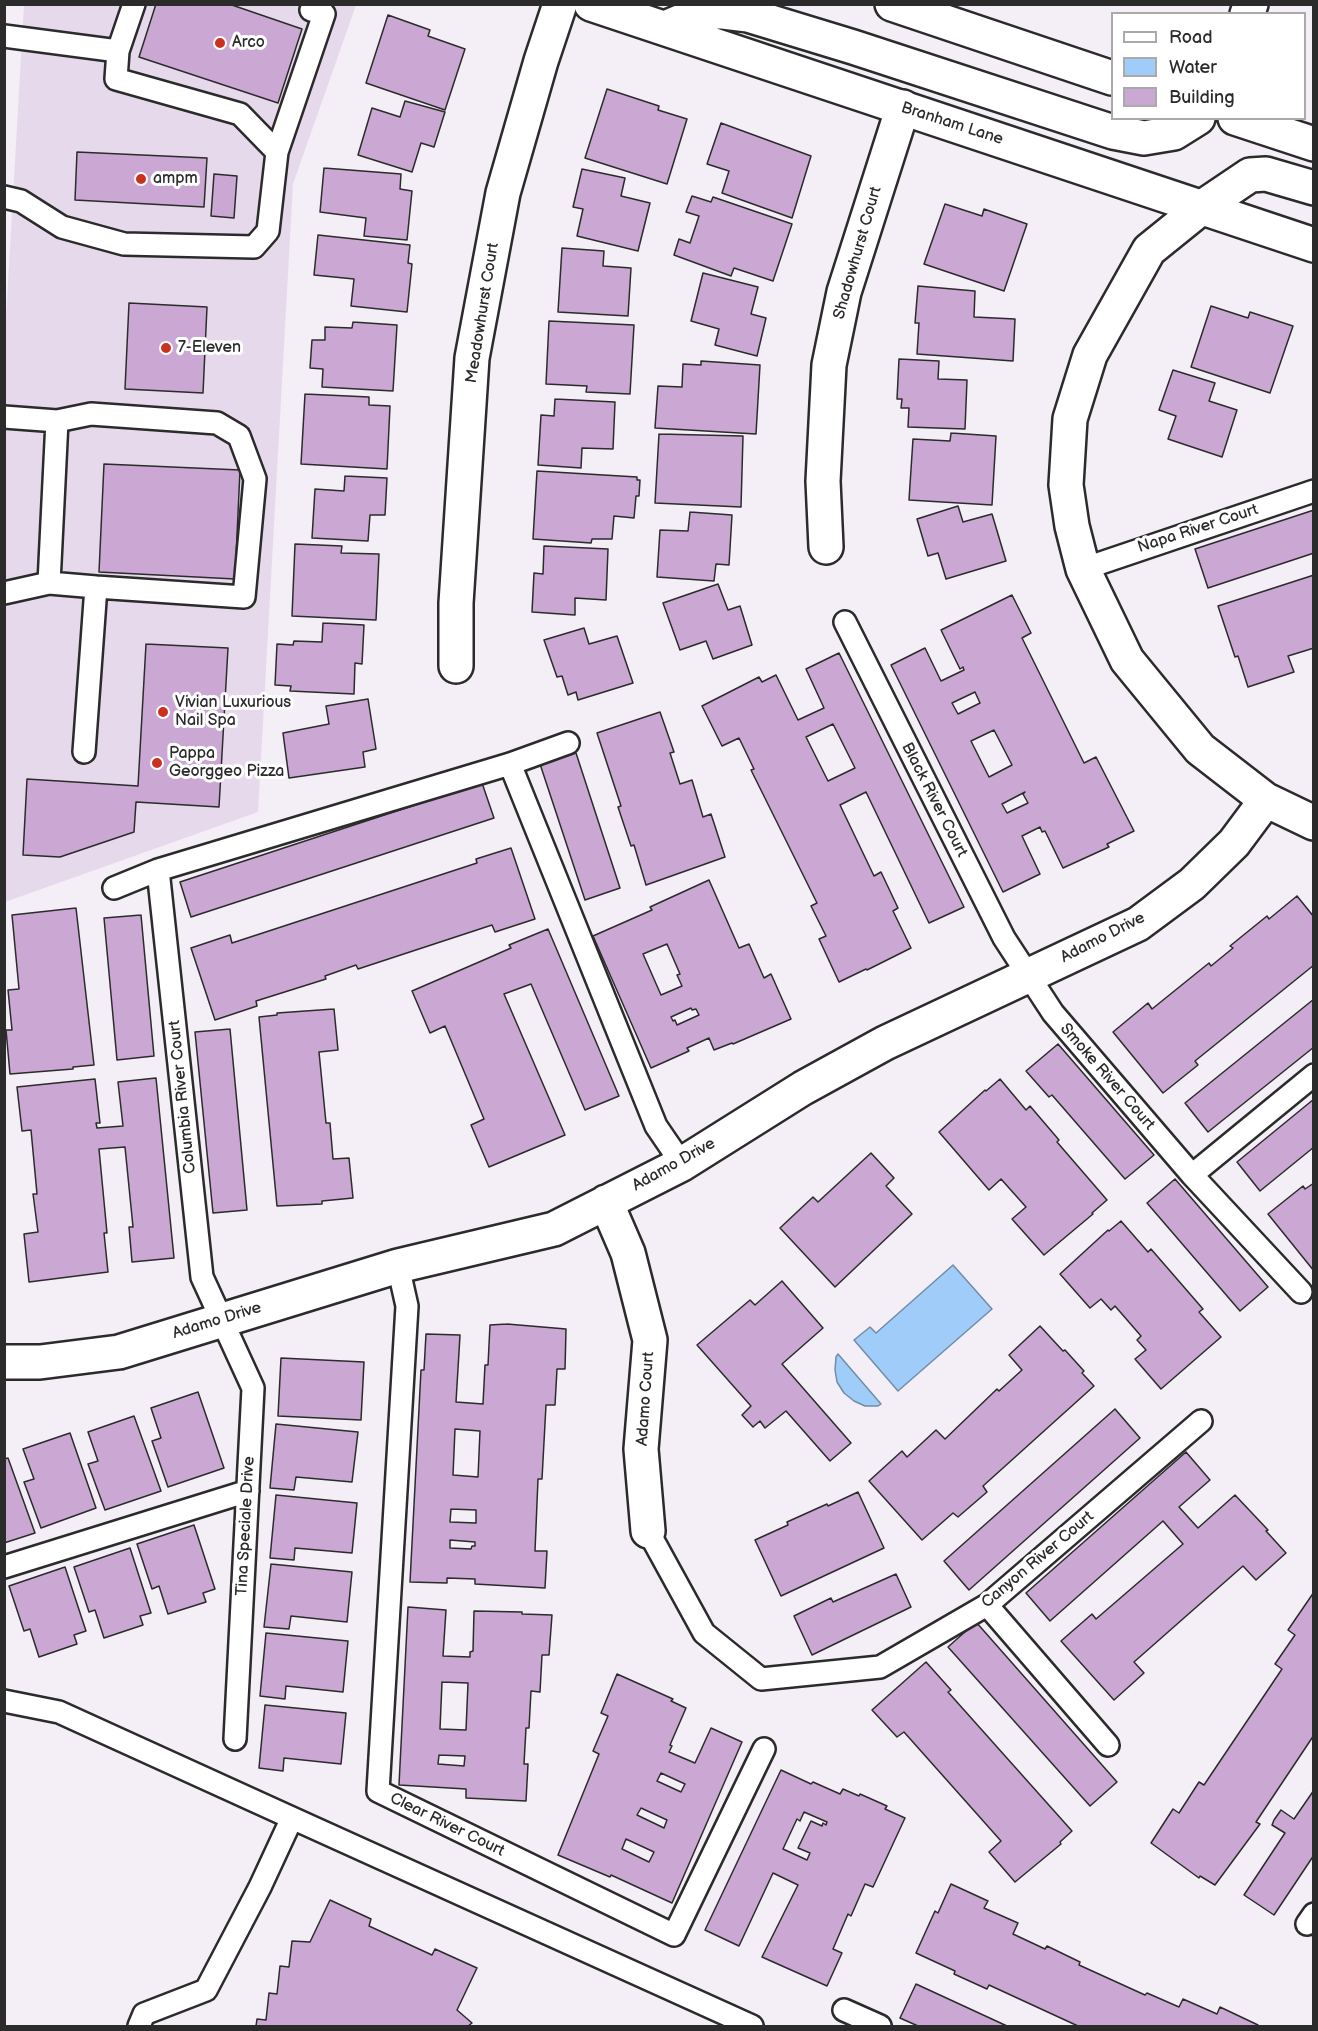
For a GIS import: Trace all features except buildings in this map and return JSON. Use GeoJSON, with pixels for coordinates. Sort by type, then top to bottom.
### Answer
{"type":"FeatureCollection","features":[{"type":"Feature","properties":{"kind":"street","name":"Meadowhurst Court"},"geometry":{"type":"LineString","coordinates":[[456,666],[456,603],[472,357],[503,192],[560,4]]}},
{"type":"Feature","properties":{"kind":"street","name":"Branham Lane"},"geometry":{"type":"LineString","coordinates":[[591,4],[1314,245]]}},
{"type":"Feature","properties":{"kind":"street"},"geometry":{"type":"LineString","coordinates":[[892,4],[1111,77]]}},
{"type":"Feature","properties":{"kind":"street"},"geometry":{"type":"LineString","coordinates":[[665,28],[703,12],[748,15],[1113,132],[1144,138],[1174,133],[1195,120]]}},
{"type":"Feature","properties":{"kind":"street","name":"Shadowhurst Court"},"geometry":{"type":"LineString","coordinates":[[826,547],[823,481],[829,365],[843,292],[903,107]]}},
{"type":"Feature","properties":{"kind":"street"},"geometry":{"type":"LineString","coordinates":[[1241,120],[1314,144]]}},
{"type":"Feature","properties":{"kind":"street"},"geometry":{"type":"LineString","coordinates":[[1314,188],[1266,174],[1250,175],[1201,208],[1149,250],[1090,355],[1070,419],[1066,485],[1071,526],[1083,569],[1127,660],[1200,748],[1266,800],[1314,823]]}},
{"type":"Feature","properties":{"kind":"street","name":"Adamo Drive"},"geometry":{"type":"LineString","coordinates":[[4,1362],[40,1362],[119,1352],[398,1266],[554,1229],[682,1164],[802,1088],[885,1043],[1138,924],[1192,884],[1234,843],[1266,800]]}},
{"type":"Feature","properties":{"kind":"street","name":"Adamo Court"},"geometry":{"type":"LineString","coordinates":[[606,1202],[628,1253],[650,1340],[641,1449],[648,1531]]}},
{"type":"Feature","properties":{"kind":"lane"},"geometry":{"type":"LineString","coordinates":[[134,4],[118,51],[116,80],[240,114],[277,152]]}},
{"type":"Feature","properties":{"kind":"lane"},"geometry":{"type":"LineString","coordinates":[[4,197],[21,201],[62,227],[124,244],[254,247],[268,231],[277,152],[324,14],[305,6]]}},
{"type":"Feature","properties":{"kind":"lane"},"geometry":{"type":"LineString","coordinates":[[4,36],[118,51]]}},
{"type":"Feature","properties":{"kind":"lane"},"geometry":{"type":"LineString","coordinates":[[4,417],[57,421],[91,414],[217,423],[238,436],[255,479],[244,597],[48,583],[4,593]]}},
{"type":"Feature","properties":{"kind":"lane"},"geometry":{"type":"LineString","coordinates":[[48,583],[57,421]]}},
{"type":"Feature","properties":{"kind":"lane","name":"Napa River Court"},"geometry":{"type":"LineString","coordinates":[[1083,569],[1314,491]]}},
{"type":"Feature","properties":{"kind":"lane"},"geometry":{"type":"LineString","coordinates":[[84,752],[96,587]]}},
{"type":"Feature","properties":{"kind":"lane","name":"Black River Court"},"geometry":{"type":"LineString","coordinates":[[845,622],[1004,938],[1028,975]]}},
{"type":"Feature","properties":{"kind":"lane"},"geometry":{"type":"LineString","coordinates":[[114,888],[158,870],[510,764],[568,743]]}},
{"type":"Feature","properties":{"kind":"lane"},"geometry":{"type":"LineString","coordinates":[[510,764],[656,1126],[682,1164]]}},
{"type":"Feature","properties":{"kind":"lane","name":"Columbia River Court"},"geometry":{"type":"LineString","coordinates":[[158,870],[202,1277],[221,1320]]}},
{"type":"Feature","properties":{"kind":"lane","name":"Smoke River Court"},"geometry":{"type":"LineString","coordinates":[[1028,975],[1053,1013],[1192,1174],[1302,1292]]}},
{"type":"Feature","properties":{"kind":"lane"},"geometry":{"type":"LineString","coordinates":[[1192,1174],[1314,1075]]}},
{"type":"Feature","properties":{"kind":"lane","name":"Clear River Court"},"geometry":{"type":"LineString","coordinates":[[398,1266],[407,1306],[378,1791],[674,1935],[765,1749]]}},
{"type":"Feature","properties":{"kind":"lane","name":"Tina Speciale Drive"},"geometry":{"type":"LineString","coordinates":[[221,1320],[253,1388],[235,1739]]}},
{"type":"Feature","properties":{"kind":"lane","name":"Canyon River Court"},"geometry":{"type":"LineString","coordinates":[[648,1531],[705,1633],[761,1679],[880,1667],[987,1605],[1201,1421]]}},
{"type":"Feature","properties":{"kind":"lane"},"geometry":{"type":"LineString","coordinates":[[4,1567],[248,1491]]}},
{"type":"Feature","properties":{"kind":"lane"},"geometry":{"type":"LineString","coordinates":[[987,1605],[1108,1745]]}},
{"type":"Feature","properties":{"kind":"lane"},"geometry":{"type":"LineString","coordinates":[[4,1701],[59,1712],[752,2026]]}},
{"type":"Feature","properties":{"kind":"lane"},"geometry":{"type":"LineString","coordinates":[[139,2026],[144,2014],[206,1990],[260,1887],[292,1818]]}},
{"type":"Feature","properties":{"kind":"lane"},"geometry":{"type":"LineString","coordinates":[[844,2010],[880,2026]]}},
{"type":"Feature","properties":{"kind":"shaded area"},"geometry":{"type":"Polygon","coordinates":[[[24,5],[356,5],[293,184],[258,812],[5,902],[4,352],[24,5]]]}},
{"type":"Feature","properties":{"kind":"water"},"geometry":{"type":"Polygon","coordinates":[[[953,1265],[992,1309],[898,1391],[854,1340],[870,1327],[876,1333],[953,1265]]]}},
{"type":"Feature","properties":{"kind":"water"},"geometry":{"type":"Polygon","coordinates":[[[838,1354],[881,1404],[865,1406],[844,1393],[837,1382],[835,1370],[838,1354]]]}},
{"type":"Feature","properties":{"kind":"place","name":"Arco"},"geometry":{"type":"Point","coordinates":[220,43]}},
{"type":"Feature","properties":{"kind":"place","name":"ampm"},"geometry":{"type":"Point","coordinates":[141,179]}},
{"type":"Feature","properties":{"kind":"place","name":"7-Eleven"},"geometry":{"type":"Point","coordinates":[166,348]}},
{"type":"Feature","properties":{"kind":"place","name":"Vivian Luxurious Nail Spa"},"geometry":{"type":"Point","coordinates":[163,712]}},
{"type":"Feature","properties":{"kind":"place","name":"Pappa Georggeo Pizza"},"geometry":{"type":"Point","coordinates":[157,763]}}]}
